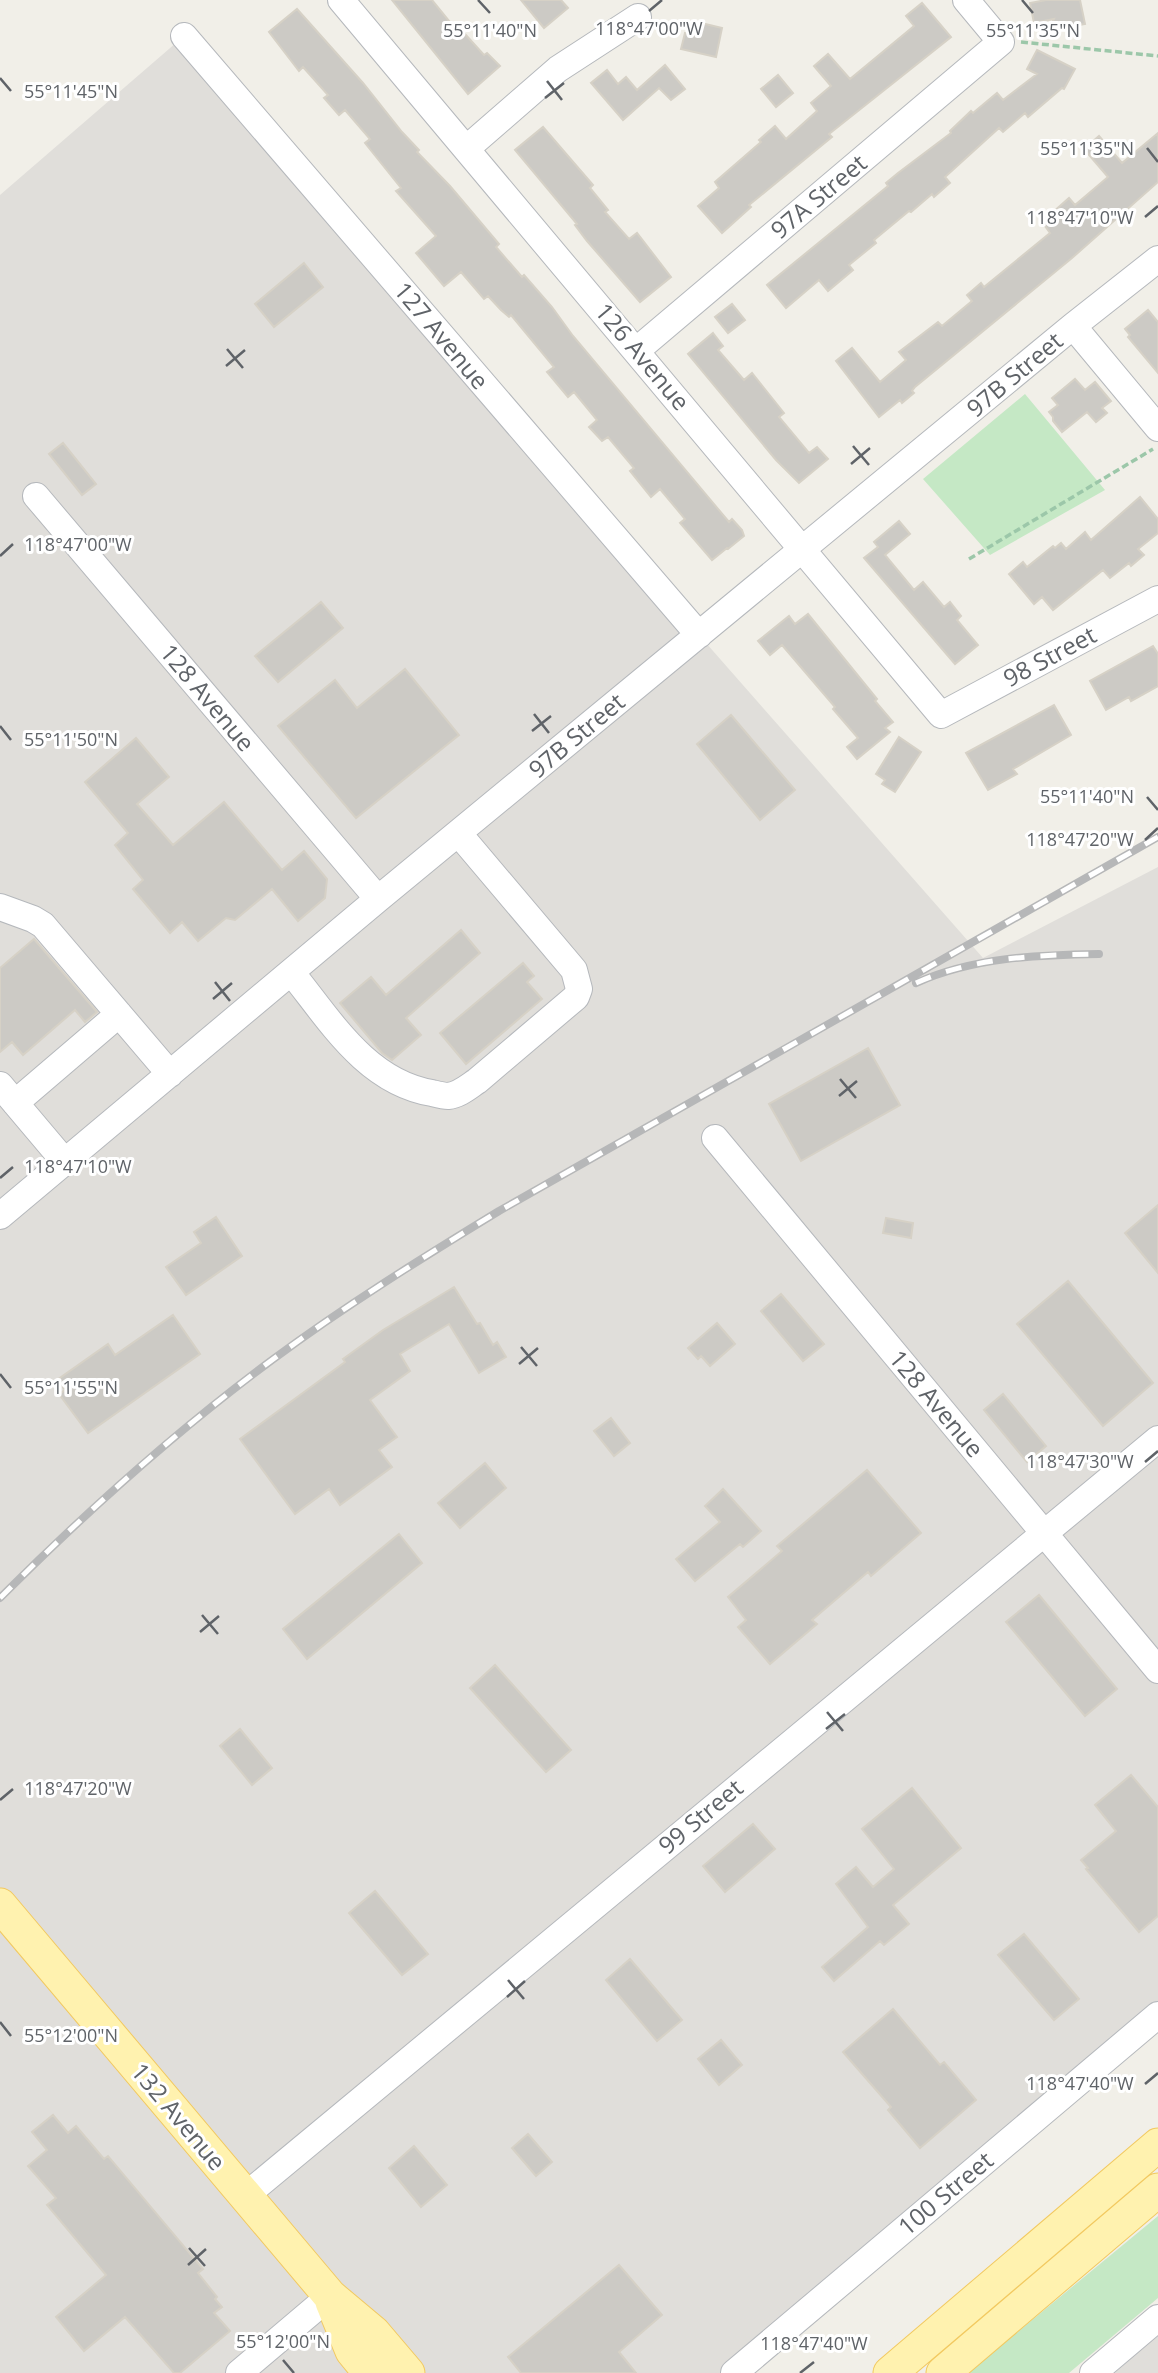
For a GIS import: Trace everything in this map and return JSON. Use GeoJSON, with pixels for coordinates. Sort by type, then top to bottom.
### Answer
{"type":"FeatureCollection","features":[{"type":"Feature","properties":{"kind":"main road","name":"132 Avenue"},"geometry":{"type":"LineString","coordinates":[[0,1905],[330,2296],[374,2333],[408,2373]]}},
{"type":"Feature","properties":{"kind":"main road"},"geometry":{"type":"LineString","coordinates":[[890,2373],[1158,2145]]}},
{"type":"Feature","properties":{"kind":"main road"},"geometry":{"type":"LineString","coordinates":[[943,2373],[1158,2190]]}},
{"type":"Feature","properties":{"kind":"main road","name":"132 Avenue"},"geometry":{"type":"LineString","coordinates":[[330,2296],[352,2351],[370,2373]]}},
{"type":"Feature","properties":{"kind":"street","name":"126 Avenue"},"geometry":{"type":"LineString","coordinates":[[341,0],[941,715]]}},
{"type":"Feature","properties":{"kind":"street"},"geometry":{"type":"LineString","coordinates":[[966,0],[1001,43]]}},
{"type":"Feature","properties":{"kind":"street"},"geometry":{"type":"LineString","coordinates":[[466,149],[558,69],[638,16]]}},
{"type":"Feature","properties":{"kind":"street","name":"127 Avenue"},"geometry":{"type":"LineString","coordinates":[[184,36],[699,635]]}},
{"type":"Feature","properties":{"kind":"street","name":"97A Street"},"geometry":{"type":"LineString","coordinates":[[637,350],[1001,43]]}},
{"type":"Feature","properties":{"kind":"street","name":"97B Street"},"geometry":{"type":"LineString","coordinates":[[0,1216],[802,549],[1158,259]]}},
{"type":"Feature","properties":{"kind":"street"},"geometry":{"type":"LineString","coordinates":[[1073,326],[1158,428]]}},
{"type":"Feature","properties":{"kind":"street","name":"128 Avenue"},"geometry":{"type":"LineString","coordinates":[[36,496],[378,900]]}},
{"type":"Feature","properties":{"kind":"street","name":"98 Street"},"geometry":{"type":"LineString","coordinates":[[941,715],[1158,599]]}},
{"type":"Feature","properties":{"kind":"street"},"geometry":{"type":"LineString","coordinates":[[291,972],[359,1055],[375,1069],[403,1085],[448,1096],[463,1091],[477,1081],[576,997],[579,989],[574,970],[459,834]]}},
{"type":"Feature","properties":{"kind":"street"},"geometry":{"type":"LineString","coordinates":[[0,907],[43,925],[170,1074]]}},
{"type":"Feature","properties":{"kind":"street"},"geometry":{"type":"LineString","coordinates":[[65,1162],[8,1094],[119,1014]]}},
{"type":"Feature","properties":{"kind":"street","name":"128 Avenue"},"geometry":{"type":"LineString","coordinates":[[715,1138],[1158,1670]]}},
{"type":"Feature","properties":{"kind":"street","name":"99 Street"},"geometry":{"type":"LineString","coordinates":[[245,2196],[1158,1439]]}},
{"type":"Feature","properties":{"kind":"street","name":"100 Street"},"geometry":{"type":"LineString","coordinates":[[734,2373],[1158,2015]]}},
{"type":"Feature","properties":{"kind":"street"},"geometry":{"type":"LineString","coordinates":[[239,2373],[330,2296]]}},
{"type":"Feature","properties":{"kind":"street"},"geometry":{"type":"LineString","coordinates":[[1093,2373],[1158,2318]]}},
{"type":"Feature","properties":{"kind":"path"},"geometry":{"type":"LineString","coordinates":[[1001,43],[1022,42],[1158,56]]}},
{"type":"Feature","properties":{"kind":"path"},"geometry":{"type":"LineString","coordinates":[[969,558],[1158,446]]}},
{"type":"Feature","properties":{"kind":"shaded area"},"geometry":{"type":"Polygon","coordinates":[[[184,36],[699,635],[983,958],[1158,867],[1158,2015],[734,2373],[408,2373],[374,2333],[370,2373],[0,2373],[0,195],[184,36]]]}},
{"type":"Feature","properties":{"kind":"shaded area"},"geometry":{"type":"Polygon","coordinates":[[[1158,2334],[1158,2373],[1115,2373],[1158,2334]]]}},
{"type":"Feature","properties":{"kind":"green space"},"geometry":{"type":"Polygon","coordinates":[[[1025,394],[1105,490],[990,555],[923,479],[1025,394]]]}},
{"type":"Feature","properties":{"kind":"green space"},"geometry":{"type":"Polygon","coordinates":[[[1158,2216],[1158,2298],[1069,2373],[968,2373],[1158,2216]]]}},
{"type":"Feature","properties":{"kind":"building"},"geometry":{"type":"Polygon","coordinates":[[[392,0],[432,0],[462,37],[465,34],[484,55],[487,53],[500,66],[468,94],[392,0]]]}},
{"type":"Feature","properties":{"kind":"building"},"geometry":{"type":"Polygon","coordinates":[[[521,0],[561,0],[568,8],[544,28],[521,0]]]}},
{"type":"Feature","properties":{"kind":"building"},"geometry":{"type":"Polygon","coordinates":[[[1080,0],[1085,24],[1048,31],[1054,19],[1034,23],[1030,3],[1080,0]]]}},
{"type":"Feature","properties":{"kind":"building"},"geometry":{"type":"Polygon","coordinates":[[[922,3],[951,37],[829,134],[832,137],[749,205],[751,207],[722,233],[698,206],[719,188],[715,182],[761,142],[759,140],[775,126],[786,139],[817,111],[811,103],[831,86],[814,66],[828,54],[850,79],[914,26],[906,16],[922,3]]]}},
{"type":"Feature","properties":{"kind":"building"},"geometry":{"type":"Polygon","coordinates":[[[297,9],[363,83],[419,150],[417,152],[499,244],[496,247],[552,307],[573,336],[729,522],[732,519],[742,530],[744,536],[712,560],[680,523],[685,519],[660,489],[651,497],[630,471],[634,468],[608,437],[602,441],[589,427],[597,420],[574,392],[568,397],[547,372],[554,367],[511,315],[509,317],[488,296],[484,299],[461,272],[444,286],[416,253],[436,236],[396,191],[401,188],[365,143],[370,139],[345,110],[339,115],[324,98],[328,95],[303,67],[299,71],[269,32],[297,9]]]}},
{"type":"Feature","properties":{"kind":"building"},"geometry":{"type":"Polygon","coordinates":[[[693,21],[722,28],[716,57],[681,49],[685,33],[689,34],[693,21]]]}},
{"type":"Feature","properties":{"kind":"building"},"geometry":{"type":"Polygon","coordinates":[[[1037,50],[1075,69],[1064,89],[1028,117],[1025,113],[1003,132],[999,128],[945,177],[950,183],[934,197],[932,194],[909,211],[874,240],[876,243],[849,265],[853,270],[828,291],[819,280],[786,308],[767,285],[888,186],[886,183],[898,173],[951,133],[971,111],[973,113],[997,93],[1003,100],[1037,74],[1027,69],[1037,50]]]}},
{"type":"Feature","properties":{"kind":"building"},"geometry":{"type":"Polygon","coordinates":[[[665,65],[685,89],[671,100],[659,88],[623,120],[591,83],[607,70],[618,84],[626,77],[637,90],[665,65]]]}},
{"type":"Feature","properties":{"kind":"building"},"geometry":{"type":"Polygon","coordinates":[[[778,75],[793,93],[776,107],[761,89],[778,75]]]}},
{"type":"Feature","properties":{"kind":"building"},"geometry":{"type":"Polygon","coordinates":[[[543,127],[593,185],[590,188],[608,210],[605,212],[629,239],[637,233],[671,277],[640,302],[587,241],[575,225],[577,224],[515,150],[543,127]]]}},
{"type":"Feature","properties":{"kind":"building"},"geometry":{"type":"Polygon","coordinates":[[[1158,133],[1158,182],[1072,258],[915,387],[912,391],[914,393],[902,403],[900,400],[879,417],[836,361],[852,348],[880,382],[906,360],[899,352],[938,322],[942,326],[972,301],[967,295],[981,283],[984,287],[1050,233],[1042,222],[1069,198],[1075,205],[1108,177],[1084,149],[1099,136],[1122,163],[1158,133]]]}},
{"type":"Feature","properties":{"kind":"building"},"geometry":{"type":"Polygon","coordinates":[[[304,263],[323,287],[274,327],[255,304],[304,263]]]}},
{"type":"Feature","properties":{"kind":"building"},"geometry":{"type":"Polygon","coordinates":[[[732,304],[745,320],[728,333],[715,317],[732,304]]]}},
{"type":"Feature","properties":{"kind":"building"},"geometry":{"type":"Polygon","coordinates":[[[1148,310],[1158,322],[1158,373],[1128,337],[1130,335],[1125,329],[1148,310]]]}},
{"type":"Feature","properties":{"kind":"building"},"geometry":{"type":"Polygon","coordinates":[[[713,333],[723,346],[718,350],[744,380],[752,373],[784,413],[779,417],[809,453],[817,447],[828,459],[799,483],[776,460],[688,354],[713,333]]]}},
{"type":"Feature","properties":{"kind":"building"},"geometry":{"type":"Polygon","coordinates":[[[1075,379],[1085,390],[1095,382],[1111,401],[1102,408],[1107,413],[1096,422],[1087,412],[1062,432],[1049,412],[1058,405],[1052,398],[1075,379]]]}},
{"type":"Feature","properties":{"kind":"building"},"geometry":{"type":"Polygon","coordinates":[[[63,443],[96,484],[82,495],[49,454],[63,443]]]}},
{"type":"Feature","properties":{"kind":"building"},"geometry":{"type":"Polygon","coordinates":[[[1140,497],[1158,519],[1158,533],[1138,549],[1144,555],[1131,566],[1129,563],[1110,578],[1103,570],[1053,610],[1042,597],[1034,604],[1009,574],[1023,562],[1027,567],[1053,546],[1055,548],[1061,543],[1066,549],[1085,532],[1091,540],[1140,497]]]}},
{"type":"Feature","properties":{"kind":"building"},"geometry":{"type":"Polygon","coordinates":[[[899,521],[910,534],[885,555],[914,590],[923,582],[944,607],[950,602],[961,616],[957,620],[978,645],[955,664],[864,558],[878,547],[874,542],[899,521]]]}},
{"type":"Feature","properties":{"kind":"building"},"geometry":{"type":"Polygon","coordinates":[[[321,602],[343,628],[278,682],[255,656],[321,602]]]}},
{"type":"Feature","properties":{"kind":"building"},"geometry":{"type":"Polygon","coordinates":[[[808,614],[893,722],[885,728],[890,732],[857,759],[847,747],[858,738],[833,709],[835,707],[782,645],[770,655],[758,641],[789,616],[795,624],[808,614]]]}},
{"type":"Feature","properties":{"kind":"building"},"geometry":{"type":"Polygon","coordinates":[[[1153,646],[1158,654],[1158,686],[1131,701],[1129,697],[1106,710],[1090,681],[1153,646]]]}},
{"type":"Feature","properties":{"kind":"building"},"geometry":{"type":"Polygon","coordinates":[[[405,669],[459,735],[356,818],[278,726],[335,680],[357,708],[405,669]]]}},
{"type":"Feature","properties":{"kind":"building"},"geometry":{"type":"Polygon","coordinates":[[[1054,705],[1071,735],[1013,769],[1017,774],[988,790],[966,753],[1054,705]]]}},
{"type":"Feature","properties":{"kind":"building"},"geometry":{"type":"Polygon","coordinates":[[[731,715],[795,790],[760,820],[697,744],[731,715]]]}},
{"type":"Feature","properties":{"kind":"building"},"geometry":{"type":"Polygon","coordinates":[[[899,737],[921,752],[895,792],[882,784],[885,780],[876,774],[899,737]]]}},
{"type":"Feature","properties":{"kind":"building"},"geometry":{"type":"Polygon","coordinates":[[[136,738],[169,777],[137,804],[173,845],[224,802],[282,870],[304,851],[327,879],[325,898],[298,921],[272,889],[235,920],[226,918],[198,941],[182,922],[170,933],[133,889],[143,880],[115,845],[128,833],[85,782],[136,738]]]}},
{"type":"Feature","properties":{"kind":"building"},"geometry":{"type":"Polygon","coordinates":[[[461,930],[480,953],[406,1018],[421,1035],[392,1060],[382,1053],[340,1003],[371,977],[386,995],[461,930]]]}},
{"type":"Feature","properties":{"kind":"building"},"geometry":{"type":"Polygon","coordinates":[[[34,939],[97,1012],[85,1022],[75,1010],[23,1055],[12,1042],[0,1052],[0,968],[34,939]]]}},
{"type":"Feature","properties":{"kind":"building"},"geometry":{"type":"Polygon","coordinates":[[[523,963],[534,976],[527,982],[542,999],[466,1064],[440,1033],[523,963]]]}},
{"type":"Feature","properties":{"kind":"building"},"geometry":{"type":"Polygon","coordinates":[[[868,1048],[900,1105],[801,1161],[769,1104],[868,1048]]]}},
{"type":"Feature","properties":{"kind":"building"},"geometry":{"type":"Polygon","coordinates":[[[1158,1205],[1158,1273],[1125,1233],[1158,1205]]]}},
{"type":"Feature","properties":{"kind":"building"},"geometry":{"type":"Polygon","coordinates":[[[216,1217],[242,1256],[186,1295],[166,1267],[201,1243],[194,1232],[216,1217]]]}},
{"type":"Feature","properties":{"kind":"building"},"geometry":{"type":"Polygon","coordinates":[[[886,1218],[913,1223],[911,1238],[883,1233],[886,1218]]]}},
{"type":"Feature","properties":{"kind":"building"},"geometry":{"type":"Polygon","coordinates":[[[1068,1281],[1153,1383],[1103,1426],[1017,1324],[1068,1281]]]}},
{"type":"Feature","properties":{"kind":"building"},"geometry":{"type":"Polygon","coordinates":[[[454,1287],[477,1324],[480,1323],[493,1345],[497,1342],[506,1357],[479,1373],[449,1324],[400,1354],[410,1371],[370,1400],[397,1437],[379,1450],[392,1467],[340,1505],[329,1489],[295,1514],[240,1439],[345,1362],[343,1359],[383,1330],[454,1287]]]}},
{"type":"Feature","properties":{"kind":"building"},"geometry":{"type":"Polygon","coordinates":[[[781,1294],[824,1344],[803,1361],[761,1311],[781,1294]]]}},
{"type":"Feature","properties":{"kind":"building"},"geometry":{"type":"Polygon","coordinates":[[[173,1315],[200,1354],[88,1433],[59,1394],[65,1390],[57,1380],[108,1344],[115,1355],[173,1315]]]}},
{"type":"Feature","properties":{"kind":"building"},"geometry":{"type":"Polygon","coordinates":[[[717,1323],[735,1344],[710,1366],[701,1356],[698,1359],[688,1348],[717,1323]]]}},
{"type":"Feature","properties":{"kind":"building"},"geometry":{"type":"Polygon","coordinates":[[[1003,1394],[1046,1446],[1027,1462],[984,1410],[1003,1394]]]}},
{"type":"Feature","properties":{"kind":"building"},"geometry":{"type":"Polygon","coordinates":[[[611,1418],[630,1443],[614,1456],[594,1431],[611,1418]]]}},
{"type":"Feature","properties":{"kind":"building"},"geometry":{"type":"Polygon","coordinates":[[[485,1463],[506,1488],[460,1528],[438,1503],[485,1463]]]}},
{"type":"Feature","properties":{"kind":"building"},"geometry":{"type":"Polygon","coordinates":[[[867,1470],[921,1533],[871,1576],[868,1572],[812,1620],[817,1624],[770,1664],[738,1627],[746,1620],[728,1597],[782,1551],[777,1546],[867,1470]]]}},
{"type":"Feature","properties":{"kind":"building"},"geometry":{"type":"Polygon","coordinates":[[[723,1489],[761,1531],[743,1547],[740,1544],[695,1581],[676,1559],[720,1522],[705,1506],[723,1489]]]}},
{"type":"Feature","properties":{"kind":"building"},"geometry":{"type":"Polygon","coordinates":[[[399,1534],[422,1563],[307,1659],[283,1629],[399,1534]]]}},
{"type":"Feature","properties":{"kind":"building"},"geometry":{"type":"Polygon","coordinates":[[[1039,1595],[1117,1689],[1085,1716],[1006,1622],[1039,1595]]]}},
{"type":"Feature","properties":{"kind":"building"},"geometry":{"type":"Polygon","coordinates":[[[495,1665],[571,1750],[546,1772],[470,1688],[495,1665]]]}},
{"type":"Feature","properties":{"kind":"building"},"geometry":{"type":"Polygon","coordinates":[[[240,1729],[272,1768],[252,1785],[220,1746],[240,1729]]]}},
{"type":"Feature","properties":{"kind":"building"},"geometry":{"type":"Polygon","coordinates":[[[1131,1775],[1158,1807],[1158,1916],[1139,1932],[1081,1860],[1116,1831],[1095,1805],[1131,1775]]]}},
{"type":"Feature","properties":{"kind":"building"},"geometry":{"type":"Polygon","coordinates":[[[912,1788],[961,1848],[893,1905],[909,1924],[884,1945],[880,1941],[834,1981],[822,1967],[868,1927],[836,1884],[856,1867],[873,1887],[894,1869],[862,1829],[912,1788]]]}},
{"type":"Feature","properties":{"kind":"building"},"geometry":{"type":"Polygon","coordinates":[[[753,1824],[775,1849],[725,1892],[703,1866],[753,1824]]]}},
{"type":"Feature","properties":{"kind":"building"},"geometry":{"type":"Polygon","coordinates":[[[375,1891],[428,1954],[402,1975],[349,1913],[375,1891]]]}},
{"type":"Feature","properties":{"kind":"building"},"geometry":{"type":"Polygon","coordinates":[[[1024,1934],[1079,1999],[1054,2020],[998,1955],[1024,1934]]]}},
{"type":"Feature","properties":{"kind":"building"},"geometry":{"type":"Polygon","coordinates":[[[630,1959],[682,2020],[657,2041],[606,1980],[630,1959]]]}},
{"type":"Feature","properties":{"kind":"building"},"geometry":{"type":"Polygon","coordinates":[[[893,2009],[940,2065],[944,2062],[976,2100],[920,2148],[888,2110],[891,2107],[843,2052],[893,2009]]]}},
{"type":"Feature","properties":{"kind":"building"},"geometry":{"type":"Polygon","coordinates":[[[721,2040],[742,2065],[719,2085],[698,2059],[721,2040]]]}},
{"type":"Feature","properties":{"kind":"building"},"geometry":{"type":"Polygon","coordinates":[[[53,2115],[68,2133],[76,2126],[104,2159],[108,2156],[203,2269],[198,2273],[222,2307],[214,2313],[230,2331],[180,2373],[174,2373],[125,2317],[84,2351],[56,2317],[106,2275],[47,2205],[56,2198],[28,2166],[47,2150],[32,2132],[53,2115]]]}},
{"type":"Feature","properties":{"kind":"building"},"geometry":{"type":"Polygon","coordinates":[[[528,2134],[552,2162],[536,2176],[512,2148],[528,2134]]]}},
{"type":"Feature","properties":{"kind":"building"},"geometry":{"type":"Polygon","coordinates":[[[414,2146],[447,2185],[421,2207],[389,2168],[414,2146]]]}},
{"type":"Feature","properties":{"kind":"building"},"geometry":{"type":"Polygon","coordinates":[[[619,2265],[662,2315],[619,2352],[636,2373],[521,2373],[508,2357],[619,2265]]]}},
{"type":"Feature","properties":{"kind":"railway"},"geometry":{"type":"LineString","coordinates":[[0,1598],[98,1504],[166,1445],[236,1387],[356,1302],[499,1211],[1158,837]]}},
{"type":"Feature","properties":{"kind":"railway"},"geometry":{"type":"LineString","coordinates":[[916,983],[960,968],[1006,959],[1099,954]]}}]}
